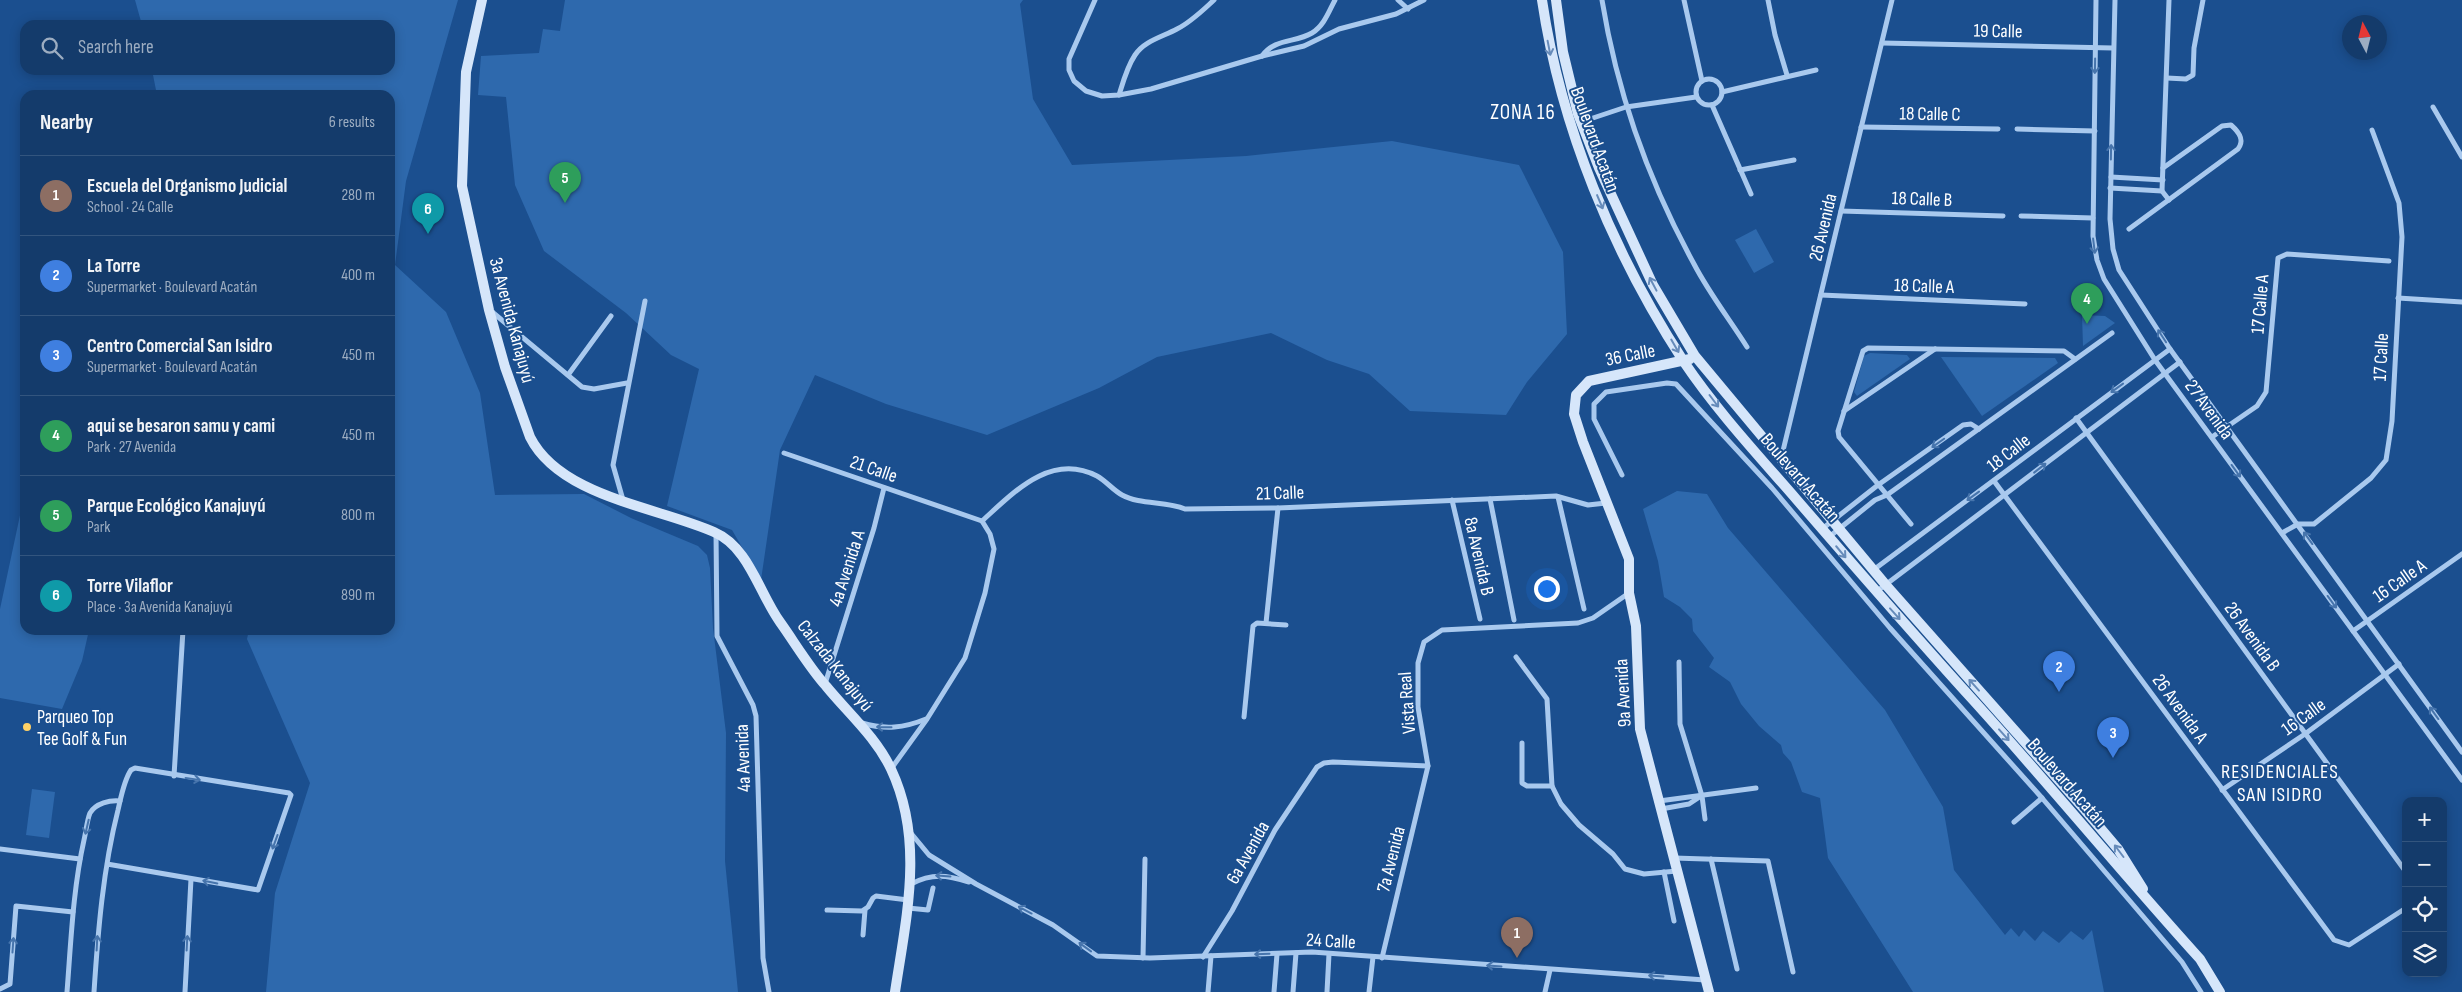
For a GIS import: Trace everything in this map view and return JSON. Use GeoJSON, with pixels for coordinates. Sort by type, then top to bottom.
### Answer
{"type":"FeatureCollection","features":[{"type":"Feature","properties":{"kind":"main road","name":"3a Avenida Kanajuyú"},"geometry":{"type":"LineString","coordinates":[[482,0],[466,72],[461,173],[463,198],[489,310],[505,367],[526,425],[536,447],[551,463],[570,478],[624,500],[716,532]]}},
{"type":"Feature","properties":{"kind":"main road","name":"Boulevard Acatán"},"geometry":{"type":"LineString","coordinates":[[1542,0],[1549,50],[1560,93],[1601,205],[1638,281],[1684,362],[1727,418],[1875,592],[2022,754],[2200,959],[2220,992]]}},
{"type":"Feature","properties":{"kind":"main road","name":"Boulevard Acatán"},"geometry":{"type":"LineString","coordinates":[[1556,0],[1563,52],[1581,122],[1599,168],[1645,268],[1695,356],[1885,584],[2091,817],[2129,865],[2153,907]]}},
{"type":"Feature","properties":{"kind":"main road","name":"36 Calle"},"geometry":{"type":"LineString","coordinates":[[1576,395],[1583,385],[1594,379],[1684,362],[1695,356]]}},
{"type":"Feature","properties":{"kind":"main road","name":"9a Avenida"},"geometry":{"type":"LineString","coordinates":[[1576,395],[1573,407],[1576,422],[1606,503],[1628,553],[1629,593],[1636,626],[1640,729],[1704,980],[1709,992]]}},
{"type":"Feature","properties":{"kind":"main road","name":"Calzada Kanajuyú"},"geometry":{"type":"LineString","coordinates":[[716,532],[734,546],[743,558],[774,614],[824,685],[875,742],[891,769],[908,830],[911,884],[895,992]]}},
{"type":"Feature","properties":{"kind":"street"},"geometry":{"type":"LineString","coordinates":[[1095,0],[1069,59],[1069,70],[1074,81],[1086,91],[1102,96],[1152,89],[1262,56],[1304,46],[1330,32],[1353,24],[1373,21],[1408,9],[1424,0]]}},
{"type":"Feature","properties":{"kind":"street"},"geometry":{"type":"LineString","coordinates":[[1119,95],[1127,70],[1135,55],[1144,45],[1178,28],[1198,15],[1214,0]]}},
{"type":"Feature","properties":{"kind":"street"},"geometry":{"type":"LineString","coordinates":[[1262,56],[1272,45],[1312,33],[1322,24],[1335,0]]}},
{"type":"Feature","properties":{"kind":"street"},"geometry":{"type":"LineString","coordinates":[[1398,0],[1408,9]]}},
{"type":"Feature","properties":{"kind":"street"},"geometry":{"type":"LineString","coordinates":[[1602,0],[1610,48],[1626,107],[1663,200],[1694,265],[1748,347]]}},
{"type":"Feature","properties":{"kind":"street"},"geometry":{"type":"LineString","coordinates":[[1684,0],[1702,81]]}},
{"type":"Feature","properties":{"kind":"street"},"geometry":{"type":"LineString","coordinates":[[1768,0],[1775,35],[1787,75]]}},
{"type":"Feature","properties":{"kind":"street","name":"26 Avenida"},"geometry":{"type":"LineString","coordinates":[[1781,460],[1892,0]]}},
{"type":"Feature","properties":{"kind":"street","name":"27 Avenida"},"geometry":{"type":"LineString","coordinates":[[2096,0],[2094,244],[2100,270],[2108,287],[2155,360],[2462,780]]}},
{"type":"Feature","properties":{"kind":"street","name":"27 Avenida"},"geometry":{"type":"LineString","coordinates":[[2115,0],[2110,219],[2116,263],[2170,349],[2462,752]]}},
{"type":"Feature","properties":{"kind":"street"},"geometry":{"type":"LineString","coordinates":[[2169,0],[2162,191],[2169,200]]}},
{"type":"Feature","properties":{"kind":"street"},"geometry":{"type":"LineString","coordinates":[[2166,78],[2186,79],[2192,75],[2194,48],[2203,0]]}},
{"type":"Feature","properties":{"kind":"street"},"geometry":{"type":"LineString","coordinates":[[1322,24],[1330,32]]}},
{"type":"Feature","properties":{"kind":"street","name":"19 Calle"},"geometry":{"type":"LineString","coordinates":[[1882,42],[2113,48]]}},
{"type":"Feature","properties":{"kind":"street"},"geometry":{"type":"LineString","coordinates":[[1722,92],[1787,75],[1816,70]]}},
{"type":"Feature","properties":{"kind":"street"},"geometry":{"type":"LineString","coordinates":[[1702,81],[1715,81],[1722,92],[1720,99],[1712,105],[1701,103],[1696,97],[1697,86],[1702,81]]}},
{"type":"Feature","properties":{"kind":"street"},"geometry":{"type":"LineString","coordinates":[[1581,122],[1626,107],[1696,97]]}},
{"type":"Feature","properties":{"kind":"street"},"geometry":{"type":"LineString","coordinates":[[1712,105],[1750,194]]}},
{"type":"Feature","properties":{"kind":"street"},"geometry":{"type":"LineString","coordinates":[[2434,107],[2462,158]]}},
{"type":"Feature","properties":{"kind":"street"},"geometry":{"type":"LineString","coordinates":[[2130,229],[2238,149],[2242,143],[2241,137],[2234,127],[2225,124],[2163,168]]}},
{"type":"Feature","properties":{"kind":"street","name":"18 Calle C"},"geometry":{"type":"LineString","coordinates":[[1861,127],[1998,129]]}},
{"type":"Feature","properties":{"kind":"street"},"geometry":{"type":"LineString","coordinates":[[2017,130],[2095,131]]}},
{"type":"Feature","properties":{"kind":"street","name":"17 Calle"},"geometry":{"type":"LineString","coordinates":[[2282,533],[2298,524],[2314,524],[2371,478],[2386,460],[2392,421],[2402,237],[2399,203],[2372,130]]}},
{"type":"Feature","properties":{"kind":"street"},"geometry":{"type":"LineString","coordinates":[[1740,170],[1794,160]]}},
{"type":"Feature","properties":{"kind":"street"},"geometry":{"type":"LineString","coordinates":[[2111,177],[2163,180]]}},
{"type":"Feature","properties":{"kind":"street"},"geometry":{"type":"LineString","coordinates":[[2110,188],[2162,191]]}},
{"type":"Feature","properties":{"kind":"street","name":"18 Calle B"},"geometry":{"type":"LineString","coordinates":[[1841,211],[2003,216]]}},
{"type":"Feature","properties":{"kind":"street"},"geometry":{"type":"LineString","coordinates":[[2021,216],[2094,218]]}},
{"type":"Feature","properties":{"kind":"street","name":"17 Calle A"},"geometry":{"type":"LineString","coordinates":[[2212,438],[2257,406],[2266,392],[2278,258],[2287,254],[2389,261]]}},
{"type":"Feature","properties":{"kind":"street","name":"18 Calle A"},"geometry":{"type":"LineString","coordinates":[[1821,295],[2026,304]]}},
{"type":"Feature","properties":{"kind":"street"},"geometry":{"type":"LineString","coordinates":[[2398,298],[2462,302]]}},
{"type":"Feature","properties":{"kind":"street"},"geometry":{"type":"LineString","coordinates":[[624,500],[613,465],[644,301]]}},
{"type":"Feature","properties":{"kind":"street"},"geometry":{"type":"LineString","coordinates":[[489,310],[582,387],[594,389],[627,383]]}},
{"type":"Feature","properties":{"kind":"street"},"geometry":{"type":"LineString","coordinates":[[568,376],[611,316]]}},
{"type":"Feature","properties":{"kind":"street"},"geometry":{"type":"LineString","coordinates":[[1826,533],[1875,500],[1887,496],[2112,333]]}},
{"type":"Feature","properties":{"kind":"street"},"geometry":{"type":"LineString","coordinates":[[1911,524],[1839,437],[1838,431],[1863,351],[1868,348],[2064,351],[2075,359]]}},
{"type":"Feature","properties":{"kind":"street"},"geometry":{"type":"LineString","coordinates":[[1844,412],[1936,349]]}},
{"type":"Feature","properties":{"kind":"street","name":"18 Calle"},"geometry":{"type":"LineString","coordinates":[[1863,578],[2170,349]]}},
{"type":"Feature","properties":{"kind":"street","name":"18 Calle"},"geometry":{"type":"LineString","coordinates":[[1875,592],[2180,362]]}},
{"type":"Feature","properties":{"kind":"street"},"geometry":{"type":"LineString","coordinates":[[1622,475],[1594,419],[1594,404],[1606,392],[1666,382],[1676,384],[1772,488],[1890,628],[2042,798],[2182,962],[2201,992]]}},
{"type":"Feature","properties":{"kind":"street","name":"26 Avenida B"},"geometry":{"type":"LineString","coordinates":[[2076,418],[2402,867]]}},
{"type":"Feature","properties":{"kind":"street"},"geometry":{"type":"LineString","coordinates":[[1826,533],[1837,525],[1878,485],[1963,425],[1975,425],[1980,429]]}},
{"type":"Feature","properties":{"kind":"street","name":"21 Calle"},"geometry":{"type":"LineString","coordinates":[[784,453],[982,521],[1017,488],[1047,471],[1069,468],[1080,469],[1099,477],[1123,496],[1175,505],[1185,509],[1278,508],[1558,497],[1588,505],[1606,503]]}},
{"type":"Feature","properties":{"kind":"street","name":"26 Avenida A"},"geometry":{"type":"LineString","coordinates":[[1994,481],[2334,940],[2349,945],[2402,911]]}},
{"type":"Feature","properties":{"kind":"street","name":"4a Avenida A"},"geometry":{"type":"LineString","coordinates":[[824,685],[874,528],[884,488]]}},
{"type":"Feature","properties":{"kind":"street"},"geometry":{"type":"LineString","coordinates":[[1558,497],[1584,609]]}},
{"type":"Feature","properties":{"kind":"street"},"geometry":{"type":"LineString","coordinates":[[1490,499],[1514,620]]}},
{"type":"Feature","properties":{"kind":"street","name":"8a Avenida B"},"geometry":{"type":"LineString","coordinates":[[1452,500],[1480,619]]}},
{"type":"Feature","properties":{"kind":"street"},"geometry":{"type":"LineString","coordinates":[[1266,624],[1278,508]]}},
{"type":"Feature","properties":{"kind":"street"},"geometry":{"type":"LineString","coordinates":[[891,769],[927,719],[965,658],[985,593],[994,549],[990,534],[982,521]]}},
{"type":"Feature","properties":{"kind":"street","name":"4a Avenida"},"geometry":{"type":"LineString","coordinates":[[716,532],[717,636],[755,713],[763,958],[769,992]]}},
{"type":"Feature","properties":{"kind":"street","name":"16 Calle A"},"geometry":{"type":"LineString","coordinates":[[2353,631],[2462,554]]}},
{"type":"Feature","properties":{"kind":"street","name":"Vista Real"},"geometry":{"type":"LineString","coordinates":[[1428,766],[1418,707],[1418,663],[1424,642],[1442,630],[1547,627],[1578,623],[1593,618],[1629,593]]}},
{"type":"Feature","properties":{"kind":"street"},"geometry":{"type":"LineString","coordinates":[[1244,717],[1253,626],[1257,624],[1286,625]]}},
{"type":"Feature","properties":{"kind":"street"},"geometry":{"type":"LineString","coordinates":[[174,776],[183,635]]}},
{"type":"Feature","properties":{"kind":"street"},"geometry":{"type":"LineString","coordinates":[[1516,657],[1546,699],[1552,786],[1561,804],[1579,825],[1613,854],[1626,869],[1644,874],[1677,871]]}},
{"type":"Feature","properties":{"kind":"street"},"geometry":{"type":"LineString","coordinates":[[1679,662],[1680,724],[1702,796],[1705,819]]}},
{"type":"Feature","properties":{"kind":"street","name":"16 Calle"},"geometry":{"type":"LineString","coordinates":[[2222,790],[2305,734],[2399,664]]}},
{"type":"Feature","properties":{"kind":"street"},"geometry":{"type":"LineString","coordinates":[[859,723],[876,727],[900,727],[927,719]]}},
{"type":"Feature","properties":{"kind":"street"},"geometry":{"type":"LineString","coordinates":[[1522,743],[1522,783],[1527,786],[1552,786]]}},
{"type":"Feature","properties":{"kind":"street","name":"6a Avenida"},"geometry":{"type":"LineString","coordinates":[[1203,957],[1232,911],[1275,830],[1321,765],[1333,762],[1428,766]]}},
{"type":"Feature","properties":{"kind":"street","name":"7a Avenida"},"geometry":{"type":"LineString","coordinates":[[1382,958],[1428,766]]}},
{"type":"Feature","properties":{"kind":"street"},"geometry":{"type":"LineString","coordinates":[[94,992],[98,932],[107,864],[120,801],[129,773],[135,768],[174,776],[289,793],[291,796],[258,890],[107,864]]}},
{"type":"Feature","properties":{"kind":"street"},"geometry":{"type":"LineString","coordinates":[[1660,805],[1686,796],[1702,796],[1756,788]]}},
{"type":"Feature","properties":{"kind":"street"},"geometry":{"type":"LineString","coordinates":[[1660,805],[1689,804],[1702,796]]}},
{"type":"Feature","properties":{"kind":"street"},"geometry":{"type":"LineString","coordinates":[[2014,822],[2042,798]]}},
{"type":"Feature","properties":{"kind":"street"},"geometry":{"type":"LineString","coordinates":[[68,992],[73,912],[80,859],[91,813],[97,806],[112,800],[120,801]]}},
{"type":"Feature","properties":{"kind":"street","name":"24 Calle"},"geometry":{"type":"LineString","coordinates":[[908,830],[929,855],[976,884],[1053,925],[1097,956],[1143,958],[1296,953],[1329,954],[1704,980]]}},
{"type":"Feature","properties":{"kind":"street"},"geometry":{"type":"LineString","coordinates":[[0,849],[80,859]]}},
{"type":"Feature","properties":{"kind":"street"},"geometry":{"type":"LineString","coordinates":[[1673,858],[1768,861],[1793,972]]}},
{"type":"Feature","properties":{"kind":"street"},"geometry":{"type":"LineString","coordinates":[[1711,859],[1737,969]]}},
{"type":"Feature","properties":{"kind":"street"},"geometry":{"type":"LineString","coordinates":[[1143,958],[1145,860]]}},
{"type":"Feature","properties":{"kind":"street"},"geometry":{"type":"LineString","coordinates":[[1664,872],[1674,921]]}},
{"type":"Feature","properties":{"kind":"street","name":"24 Calle"},"geometry":{"type":"LineString","coordinates":[[911,884],[924,878],[940,875],[976,884]]}},
{"type":"Feature","properties":{"kind":"street"},"geometry":{"type":"LineString","coordinates":[[185,992],[191,879]]}},
{"type":"Feature","properties":{"kind":"street"},"geometry":{"type":"LineString","coordinates":[[863,935],[866,910],[876,896],[928,910],[933,888]]}},
{"type":"Feature","properties":{"kind":"street"},"geometry":{"type":"LineString","coordinates":[[0,989],[10,984],[16,906],[73,912]]}},
{"type":"Feature","properties":{"kind":"street"},"geometry":{"type":"LineString","coordinates":[[826,910],[866,910]]}},
{"type":"Feature","properties":{"kind":"street"},"geometry":{"type":"LineString","coordinates":[[1294,992],[1296,953]]}},
{"type":"Feature","properties":{"kind":"street"},"geometry":{"type":"LineString","coordinates":[[1274,992],[1277,954]]}},
{"type":"Feature","properties":{"kind":"street"},"geometry":{"type":"LineString","coordinates":[[1327,992],[1329,954]]}},
{"type":"Feature","properties":{"kind":"street"},"geometry":{"type":"LineString","coordinates":[[1208,992],[1211,956]]}},
{"type":"Feature","properties":{"kind":"street"},"geometry":{"type":"LineString","coordinates":[[1369,992],[1373,957]]}},
{"type":"Feature","properties":{"kind":"street"},"geometry":{"type":"LineString","coordinates":[[1545,992],[1550,970]]}},
{"type":"Feature","properties":{"kind":"shaded area"},"geometry":{"type":"Polygon","coordinates":[[[135,0],[458,0],[406,181],[395,265],[395,90],[156,90],[153,75],[395,75],[395,20],[141,20],[135,0]]]}},
{"type":"Feature","properties":{"kind":"shaded area"},"geometry":{"type":"Polygon","coordinates":[[[565,0],[1023,0],[1020,4],[1033,99],[1072,165],[1246,156],[1392,141],[1519,165],[1563,252],[1567,334],[1527,382],[1506,415],[1410,411],[1369,374],[1327,360],[1271,333],[1157,357],[1099,388],[987,435],[886,404],[815,375],[780,450],[761,580],[732,530],[667,506],[699,369],[671,355],[626,313],[544,251],[515,185],[506,97],[478,95],[481,56],[539,53],[543,29],[560,31],[565,0]]]}},
{"type":"Feature","properties":{"kind":"shaded area"},"geometry":{"type":"Polygon","coordinates":[[[1756,229],[1774,262],[1754,273],[1735,240],[1756,229]]]}},
{"type":"Feature","properties":{"kind":"shaded area"},"geometry":{"type":"Polygon","coordinates":[[[395,265],[446,312],[480,393],[495,495],[584,494],[631,518],[698,546],[707,555],[710,568],[713,628],[726,733],[725,861],[738,992],[266,992],[275,893],[310,783],[247,639],[248,635],[395,635],[395,265]]]}},
{"type":"Feature","properties":{"kind":"shaded area"},"geometry":{"type":"Polygon","coordinates":[[[2082,315],[2105,316],[2115,323],[2083,346],[2082,315]]]}},
{"type":"Feature","properties":{"kind":"shaded area"},"geometry":{"type":"Polygon","coordinates":[[[1870,353],[1907,355],[1910,359],[1857,396],[1854,392],[1864,356],[1870,353]]]}},
{"type":"Feature","properties":{"kind":"shaded area"},"geometry":{"type":"Polygon","coordinates":[[[1941,357],[2055,358],[2058,363],[1982,416],[1941,357]]]}},
{"type":"Feature","properties":{"kind":"shaded area"},"geometry":{"type":"Polygon","coordinates":[[[1677,491],[1707,494],[1728,528],[1885,710],[1943,807],[1954,870],[2005,935],[2011,928],[2019,937],[2024,930],[2035,941],[2043,931],[2059,943],[2071,931],[2083,940],[2092,930],[2104,992],[1913,992],[1828,858],[1820,798],[1802,792],[1791,762],[1783,753],[1781,745],[1759,726],[1741,704],[1730,682],[1709,667],[1714,658],[1693,631],[1692,619],[1680,607],[1664,597],[1658,561],[1643,509],[1677,491]]]}},
{"type":"Feature","properties":{"kind":"shaded area"},"geometry":{"type":"Polygon","coordinates":[[[20,515],[20,635],[88,635],[82,661],[62,709],[0,698],[0,609],[20,515]]]}},
{"type":"Feature","properties":{"kind":"shaded area"},"geometry":{"type":"Polygon","coordinates":[[[32,789],[55,792],[49,838],[26,835],[32,789]]]}},
{"type":"Feature","properties":{"kind":"place","name":"Parque Ecológico Kanajuyú"},"geometry":{"type":"Point","coordinates":[565,203]}},
{"type":"Feature","properties":{"kind":"place","name":"Torre Vilaflor"},"geometry":{"type":"Point","coordinates":[428,234]}},
{"type":"Feature","properties":{"kind":"place","name":"aqui se besaron samu y cami"},"geometry":{"type":"Point","coordinates":[2087,324]}},
{"type":"Feature","properties":{"kind":"place","name":"La Torre"},"geometry":{"type":"Point","coordinates":[2059,692]}},
{"type":"Feature","properties":{"kind":"place","name":"Parqueo Top Tee Golf & Fun"},"geometry":{"type":"Point","coordinates":[27,727]}},
{"type":"Feature","properties":{"kind":"place","name":"Centro Comercial San Isidro"},"geometry":{"type":"Point","coordinates":[2113,758]}},
{"type":"Feature","properties":{"kind":"place","name":"Escuela del Organismo Judicial"},"geometry":{"type":"Point","coordinates":[1517,958]}},
{"type":"Feature","properties":{"kind":"district","name":"ZONA 16"},"geometry":{"type":"Point","coordinates":[1523,112]}},
{"type":"Feature","properties":{"kind":"district","name":"RESIDENCIALES SAN ISIDRO"},"geometry":{"type":"Point","coordinates":[2280,782]}}]}
